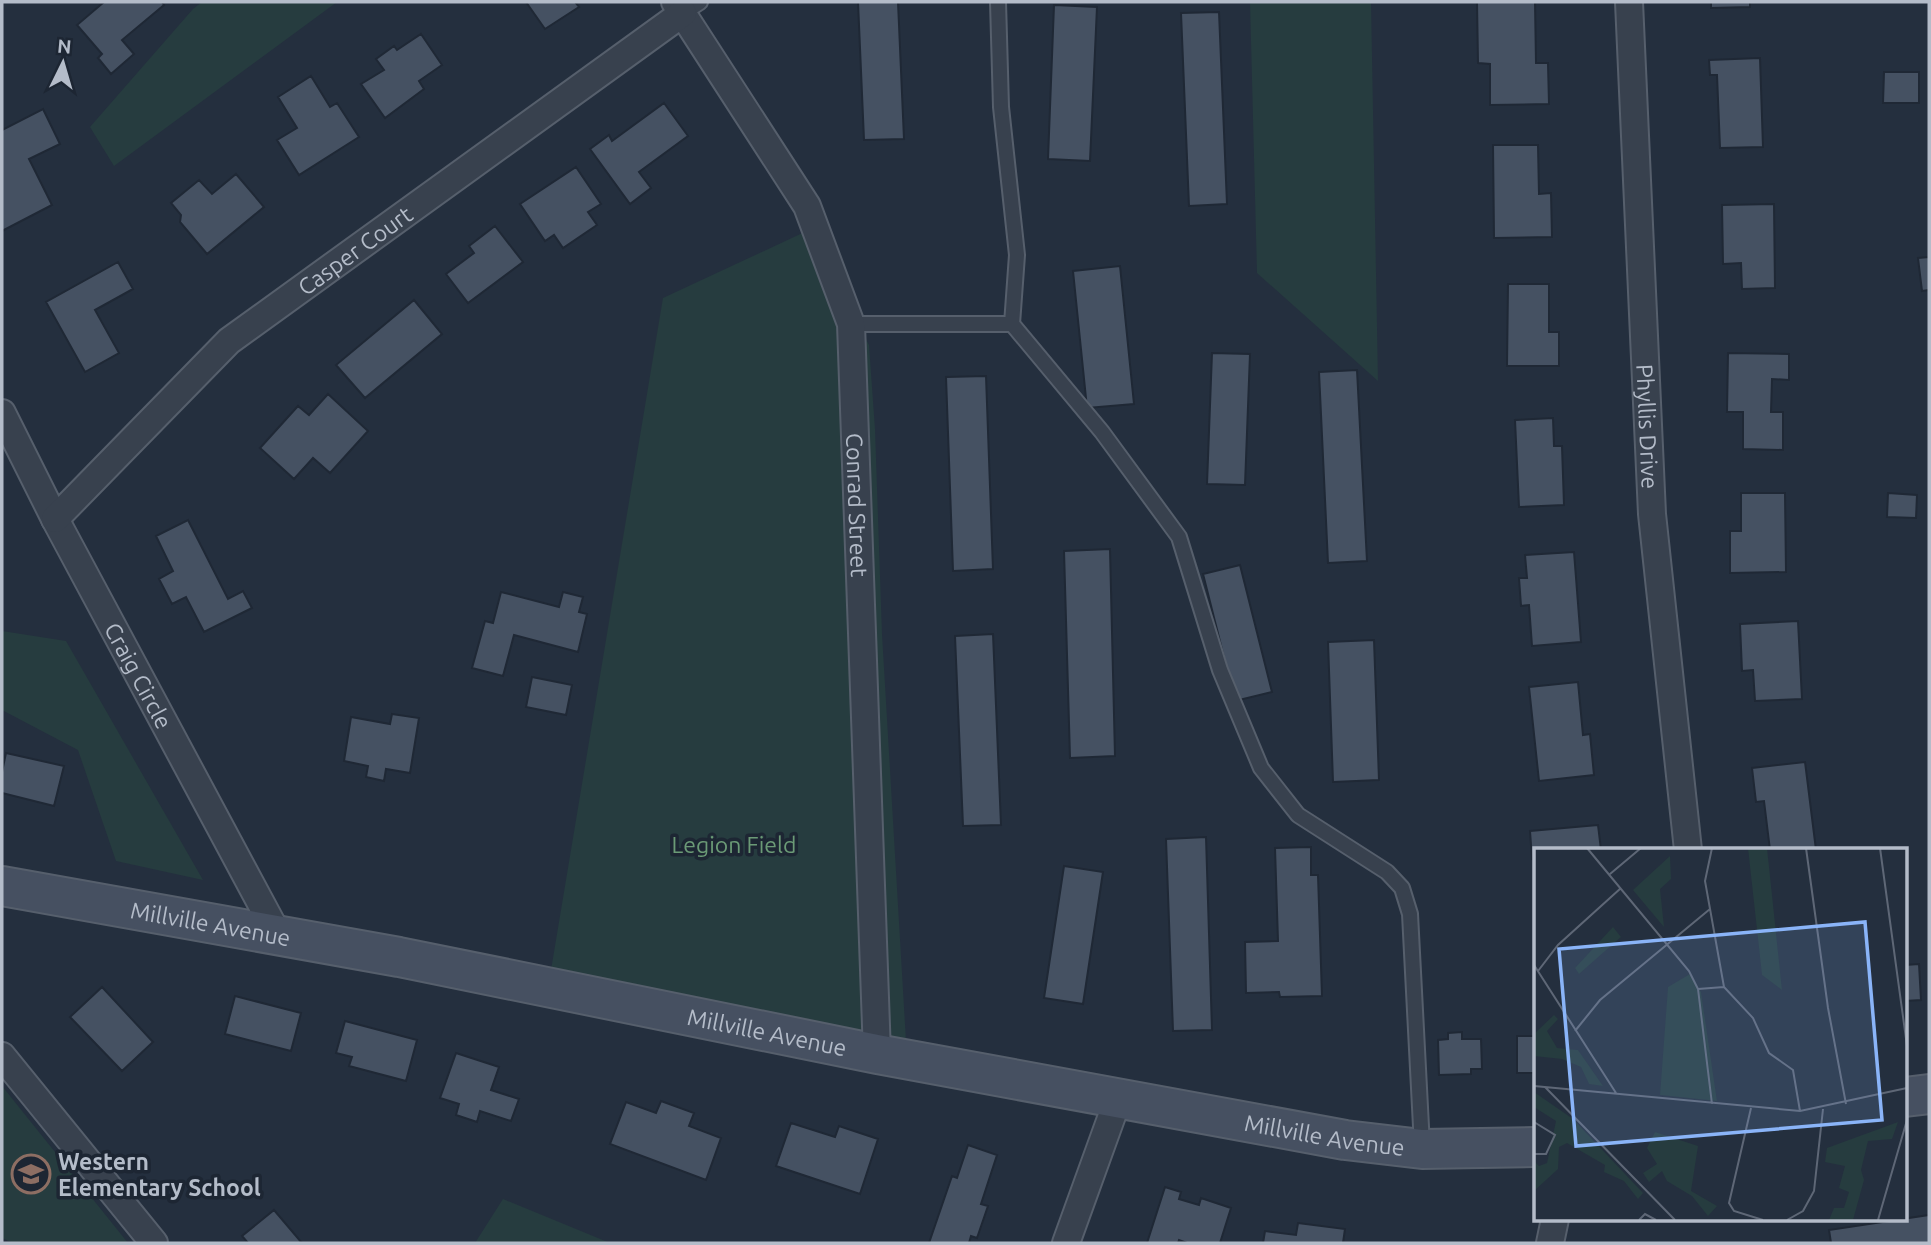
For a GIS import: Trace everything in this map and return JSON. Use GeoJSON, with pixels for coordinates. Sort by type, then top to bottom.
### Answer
{"type":"FeatureCollection","features":[{"type":"Feature","properties":{"kind":"street","name":"Phyllis Drive"},"geometry":{"type":"LineString","coordinates":[[1629,2],[1652,514],[1688,848]]}},
{"type":"Feature","properties":{"kind":"street","name":"Conrad Street"},"geometry":{"type":"LineString","coordinates":[[686,5],[807,206],[851,324],[877,1054]]}},
{"type":"Feature","properties":{"kind":"street","name":"Casper Court"},"geometry":{"type":"LineString","coordinates":[[55,519],[229,341],[686,5]]}},
{"type":"Feature","properties":{"kind":"street","name":"Craig Circle"},"geometry":{"type":"LineString","coordinates":[[2,413],[55,519],[278,934]]}},
{"type":"Feature","properties":{"kind":"street","name":"Millville Avenue"},"geometry":{"type":"LineString","coordinates":[[2,886],[278,934],[877,1054],[1345,1140],[1422,1149],[1534,1147]]}},
{"type":"Feature","properties":{"kind":"street"},"geometry":{"type":"LineString","coordinates":[[2,1056],[155,1243]]}},
{"type":"Feature","properties":{"kind":"street"},"geometry":{"type":"LineString","coordinates":[[1906,1097],[1929,1094]]}},
{"type":"Feature","properties":{"kind":"street"},"geometry":{"type":"LineString","coordinates":[[1066,1243],[1118,1100]]}},
{"type":"Feature","properties":{"kind":"street"},"geometry":{"type":"LineString","coordinates":[[1550,1243],[1555,1220]]}},
{"type":"Feature","properties":{"kind":"lane"},"geometry":{"type":"LineString","coordinates":[[998,2],[1001,107],[1017,255],[1012,324],[1102,432],[1180,537],[1220,670],[1261,768],[1298,815],[1387,872],[1402,888],[1410,914],[1422,1149]]}},
{"type":"Feature","properties":{"kind":"lane"},"geometry":{"type":"LineString","coordinates":[[851,324],[1012,324]]}},
{"type":"Feature","properties":{"kind":"green space"},"geometry":{"type":"Polygon","coordinates":[[[202,2],[337,2],[114,166],[90,127],[202,2]]]}},
{"type":"Feature","properties":{"kind":"green space"},"geometry":{"type":"Polygon","coordinates":[[[1250,2],[1371,2],[1378,381],[1257,273],[1250,2]]]}},
{"type":"Feature","properties":{"kind":"green space","name":"Legion Field"},"geometry":{"type":"Polygon","coordinates":[[[809,230],[869,345],[875,429],[882,634],[906,1041],[551,970],[663,298],[809,230]]]}},
{"type":"Feature","properties":{"kind":"green space"},"geometry":{"type":"Polygon","coordinates":[[[2,631],[66,641],[203,880],[116,861],[78,750],[2,710],[2,631]]]}},
{"type":"Feature","properties":{"kind":"green space","name":"Western Elementary School"},"geometry":{"type":"Polygon","coordinates":[[[2,1086],[128,1243],[13,1243],[2,1238],[2,1086]]]}},
{"type":"Feature","properties":{"kind":"green space"},"geometry":{"type":"Polygon","coordinates":[[[503,1199],[610,1243],[475,1243],[503,1199]]]}},
{"type":"Feature","properties":{"kind":"building"},"geometry":{"type":"Polygon","coordinates":[[[104,2],[162,2],[164,5],[122,40],[134,54],[111,74],[98,58],[102,54],[77,25],[104,2]]]}},
{"type":"Feature","properties":{"kind":"building"},"geometry":{"type":"Polygon","coordinates":[[[526,2],[575,2],[579,7],[545,29],[526,2]]]}},
{"type":"Feature","properties":{"kind":"building"},"geometry":{"type":"Polygon","coordinates":[[[858,2],[898,2],[904,139],[864,140],[858,2]]]}},
{"type":"Feature","properties":{"kind":"building"},"geometry":{"type":"Polygon","coordinates":[[[1477,2],[1535,2],[1536,63],[1548,63],[1549,104],[1490,105],[1490,64],[1478,63],[1477,2]]]}},
{"type":"Feature","properties":{"kind":"building"},"geometry":{"type":"Polygon","coordinates":[[[1711,2],[1750,2],[1750,7],[1711,8],[1711,2]]]}},
{"type":"Feature","properties":{"kind":"building"},"geometry":{"type":"Polygon","coordinates":[[[1054,5],[1097,7],[1090,161],[1048,159],[1054,5]]]}},
{"type":"Feature","properties":{"kind":"building"},"geometry":{"type":"Polygon","coordinates":[[[1219,12],[1227,204],[1189,206],[1181,13],[1219,12]]]}},
{"type":"Feature","properties":{"kind":"building"},"geometry":{"type":"Polygon","coordinates":[[[421,34],[442,65],[419,81],[424,89],[385,118],[361,84],[384,70],[376,59],[394,46],[397,50],[421,34]]]}},
{"type":"Feature","properties":{"kind":"building"},"geometry":{"type":"Polygon","coordinates":[[[1760,58],[1763,147],[1720,148],[1717,75],[1710,75],[1709,60],[1760,58]]]}},
{"type":"Feature","properties":{"kind":"building"},"geometry":{"type":"Polygon","coordinates":[[[1884,72],[1919,72],[1919,103],[1883,103],[1884,72]]]}},
{"type":"Feature","properties":{"kind":"building"},"geometry":{"type":"Polygon","coordinates":[[[311,76],[330,107],[337,103],[359,137],[299,175],[277,140],[297,128],[278,97],[311,76]]]}},
{"type":"Feature","properties":{"kind":"building"},"geometry":{"type":"Polygon","coordinates":[[[664,103],[688,136],[639,172],[651,188],[630,204],[590,149],[609,135],[612,141],[664,103]]]}},
{"type":"Feature","properties":{"kind":"building"},"geometry":{"type":"Polygon","coordinates":[[[43,109],[60,144],[29,159],[52,205],[2,231],[2,130],[43,109]]]}},
{"type":"Feature","properties":{"kind":"building"},"geometry":{"type":"Polygon","coordinates":[[[1493,145],[1538,145],[1539,194],[1551,193],[1552,237],[1494,238],[1493,145]]]}},
{"type":"Feature","properties":{"kind":"building"},"geometry":{"type":"Polygon","coordinates":[[[576,167],[601,204],[588,212],[597,225],[563,248],[554,235],[545,241],[520,204],[576,167]]]}},
{"type":"Feature","properties":{"kind":"building"},"geometry":{"type":"Polygon","coordinates":[[[236,174],[264,207],[207,254],[180,222],[181,215],[171,203],[199,180],[212,194],[236,174]]]}},
{"type":"Feature","properties":{"kind":"building"},"geometry":{"type":"Polygon","coordinates":[[[1774,204],[1775,288],[1742,289],[1741,263],[1723,264],[1722,205],[1774,204]]]}},
{"type":"Feature","properties":{"kind":"building"},"geometry":{"type":"Polygon","coordinates":[[[495,226],[523,262],[468,303],[446,274],[474,253],[469,246],[495,226]]]}},
{"type":"Feature","properties":{"kind":"building"},"geometry":{"type":"Polygon","coordinates":[[[1929,257],[1929,290],[1922,291],[1918,258],[1929,257]]]}},
{"type":"Feature","properties":{"kind":"building"},"geometry":{"type":"Polygon","coordinates":[[[118,262],[133,289],[95,310],[119,353],[85,372],[46,302],[118,262]]]}},
{"type":"Feature","properties":{"kind":"building"},"geometry":{"type":"Polygon","coordinates":[[[1120,266],[1134,404],[1087,408],[1073,271],[1120,266]]]}},
{"type":"Feature","properties":{"kind":"building"},"geometry":{"type":"Polygon","coordinates":[[[1508,284],[1549,284],[1549,332],[1559,332],[1559,366],[1507,366],[1508,284]]]}},
{"type":"Feature","properties":{"kind":"building"},"geometry":{"type":"Polygon","coordinates":[[[414,300],[442,334],[365,398],[336,365],[414,300]]]}},
{"type":"Feature","properties":{"kind":"building"},"geometry":{"type":"Polygon","coordinates":[[[1212,353],[1250,354],[1245,485],[1207,484],[1212,353]]]}},
{"type":"Feature","properties":{"kind":"building"},"geometry":{"type":"Polygon","coordinates":[[[1728,353],[1789,354],[1789,380],[1772,379],[1771,412],[1783,412],[1783,450],[1743,449],[1743,412],[1727,412],[1728,353]]]}},
{"type":"Feature","properties":{"kind":"building"},"geometry":{"type":"Polygon","coordinates":[[[1357,370],[1367,561],[1328,563],[1319,372],[1357,370]]]}},
{"type":"Feature","properties":{"kind":"building"},"geometry":{"type":"Polygon","coordinates":[[[986,376],[993,569],[953,571],[946,377],[986,376]]]}},
{"type":"Feature","properties":{"kind":"building"},"geometry":{"type":"Polygon","coordinates":[[[328,394],[368,431],[330,473],[313,458],[294,479],[260,448],[298,406],[309,415],[328,394]]]}},
{"type":"Feature","properties":{"kind":"building"},"geometry":{"type":"Polygon","coordinates":[[[1553,418],[1554,446],[1562,446],[1564,505],[1519,507],[1515,420],[1553,418]]]}},
{"type":"Feature","properties":{"kind":"building"},"geometry":{"type":"Polygon","coordinates":[[[1741,493],[1785,493],[1786,572],[1730,573],[1730,531],[1741,531],[1741,493]]]}},
{"type":"Feature","properties":{"kind":"building"},"geometry":{"type":"Polygon","coordinates":[[[1888,493],[1917,495],[1916,518],[1887,517],[1888,493]]]}},
{"type":"Feature","properties":{"kind":"building"},"geometry":{"type":"Polygon","coordinates":[[[188,520],[228,599],[243,591],[252,608],[204,632],[186,597],[172,604],[159,579],[173,571],[156,536],[188,520]]]}},
{"type":"Feature","properties":{"kind":"building"},"geometry":{"type":"Polygon","coordinates":[[[1110,549],[1115,756],[1070,758],[1064,551],[1110,549]]]}},
{"type":"Feature","properties":{"kind":"building"},"geometry":{"type":"Polygon","coordinates":[[[1574,552],[1581,642],[1532,646],[1529,605],[1521,606],[1519,578],[1527,578],[1525,555],[1574,552]]]}},
{"type":"Feature","properties":{"kind":"building"},"geometry":{"type":"Polygon","coordinates":[[[1240,565],[1272,692],[1235,701],[1203,574],[1240,565]]]}},
{"type":"Feature","properties":{"kind":"building"},"geometry":{"type":"Polygon","coordinates":[[[501,592],[559,607],[563,592],[583,597],[579,612],[587,614],[578,652],[514,635],[503,676],[472,668],[485,621],[493,623],[501,592]]]}},
{"type":"Feature","properties":{"kind":"building"},"geometry":{"type":"Polygon","coordinates":[[[1798,621],[1802,699],[1755,701],[1753,670],[1742,671],[1740,624],[1798,621]]]}},
{"type":"Feature","properties":{"kind":"building"},"geometry":{"type":"Polygon","coordinates":[[[993,634],[1001,825],[963,826],[955,636],[993,634]]]}},
{"type":"Feature","properties":{"kind":"building"},"geometry":{"type":"Polygon","coordinates":[[[1374,640],[1379,780],[1333,782],[1328,642],[1374,640]]]}},
{"type":"Feature","properties":{"kind":"building"},"geometry":{"type":"Polygon","coordinates":[[[532,677],[572,685],[566,715],[526,707],[532,677]]]}},
{"type":"Feature","properties":{"kind":"building"},"geometry":{"type":"Polygon","coordinates":[[[1578,682],[1583,735],[1590,734],[1594,775],[1539,781],[1529,687],[1578,682]]]}},
{"type":"Feature","properties":{"kind":"building"},"geometry":{"type":"Polygon","coordinates":[[[392,714],[419,718],[410,773],[386,769],[384,781],[366,777],[368,766],[344,761],[351,717],[390,724],[392,714]]]}},
{"type":"Feature","properties":{"kind":"building"},"geometry":{"type":"Polygon","coordinates":[[[6,753],[64,766],[54,806],[2,793],[6,753]]]}},
{"type":"Feature","properties":{"kind":"building"},"geometry":{"type":"Polygon","coordinates":[[[1805,762],[1816,848],[1770,848],[1764,801],[1756,802],[1752,768],[1805,762]]]}},
{"type":"Feature","properties":{"kind":"building"},"geometry":{"type":"Polygon","coordinates":[[[1598,825],[1601,848],[1534,848],[1532,859],[1530,831],[1598,825]]]}},
{"type":"Feature","properties":{"kind":"building"},"geometry":{"type":"Polygon","coordinates":[[[1206,837],[1212,1030],[1173,1031],[1166,839],[1206,837]]]}},
{"type":"Feature","properties":{"kind":"building"},"geometry":{"type":"Polygon","coordinates":[[[1311,847],[1311,875],[1318,875],[1322,996],[1280,997],[1279,992],[1246,993],[1245,942],[1278,941],[1275,848],[1311,847]]]}},
{"type":"Feature","properties":{"kind":"building"},"geometry":{"type":"Polygon","coordinates":[[[1064,866],[1103,872],[1083,1004],[1044,998],[1064,866]]]}},
{"type":"Feature","properties":{"kind":"building"},"geometry":{"type":"Polygon","coordinates":[[[1919,964],[1921,1000],[1906,1001],[1906,965],[1919,964]]]}},
{"type":"Feature","properties":{"kind":"building"},"geometry":{"type":"Polygon","coordinates":[[[102,987],[153,1042],[122,1071],[70,1017],[102,987]]]}},
{"type":"Feature","properties":{"kind":"building"},"geometry":{"type":"Polygon","coordinates":[[[235,996],[301,1013],[291,1051],[225,1034],[235,996]]]}},
{"type":"Feature","properties":{"kind":"building"},"geometry":{"type":"Polygon","coordinates":[[[345,1021],[417,1040],[406,1081],[349,1066],[352,1057],[336,1053],[345,1021]]]}},
{"type":"Feature","properties":{"kind":"building"},"geometry":{"type":"Polygon","coordinates":[[[1462,1032],[1462,1039],[1481,1039],[1482,1069],[1471,1069],[1471,1074],[1439,1075],[1438,1040],[1448,1039],[1448,1033],[1462,1032]]]}},
{"type":"Feature","properties":{"kind":"building"},"geometry":{"type":"Polygon","coordinates":[[[1517,1036],[1534,1036],[1534,1073],[1517,1073],[1517,1036]]]}},
{"type":"Feature","properties":{"kind":"building"},"geometry":{"type":"Polygon","coordinates":[[[456,1053],[499,1067],[491,1090],[519,1099],[511,1121],[480,1111],[477,1122],[456,1115],[459,1104],[440,1098],[456,1053]]]}},
{"type":"Feature","properties":{"kind":"building"},"geometry":{"type":"Polygon","coordinates":[[[661,1101],[694,1113],[689,1126],[721,1138],[706,1180],[610,1144],[626,1102],[656,1113],[661,1101]]]}},
{"type":"Feature","properties":{"kind":"building"},"geometry":{"type":"Polygon","coordinates":[[[791,1123],[835,1137],[839,1126],[878,1139],[860,1194],[776,1166],[791,1123]]]}},
{"type":"Feature","properties":{"kind":"building"},"geometry":{"type":"Polygon","coordinates":[[[968,1145],[997,1155],[981,1204],[988,1206],[977,1238],[971,1236],[969,1243],[929,1243],[952,1176],[957,1178],[968,1145]]]}},
{"type":"Feature","properties":{"kind":"building"},"geometry":{"type":"Polygon","coordinates":[[[1165,1187],[1181,1192],[1179,1199],[1199,1205],[1201,1198],[1231,1208],[1220,1243],[1187,1243],[1179,1240],[1178,1243],[1147,1243],[1165,1187]]]}},
{"type":"Feature","properties":{"kind":"building"},"geometry":{"type":"Polygon","coordinates":[[[274,1210],[302,1243],[248,1243],[242,1236],[274,1210]]]}},
{"type":"Feature","properties":{"kind":"building"},"geometry":{"type":"Polygon","coordinates":[[[1929,1215],[1929,1243],[1831,1243],[1829,1230],[1929,1215]]]}},
{"type":"Feature","properties":{"kind":"building"},"geometry":{"type":"Polygon","coordinates":[[[1298,1223],[1345,1229],[1343,1243],[1263,1243],[1265,1231],[1296,1235],[1298,1223]]]}},
{"type":"Feature","properties":{"kind":"place","name":"Western Elementary School"},"geometry":{"type":"Point","coordinates":[31,1174]}}]}
